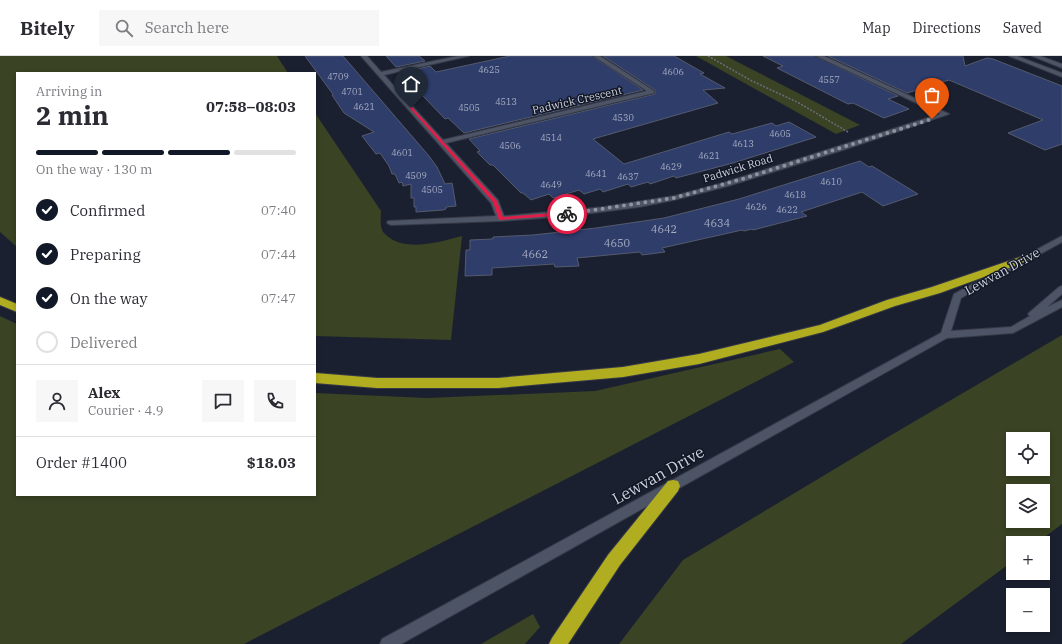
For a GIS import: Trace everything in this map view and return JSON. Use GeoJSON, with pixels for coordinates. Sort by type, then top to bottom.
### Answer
{"type":"FeatureCollection","features":[{"type":"Feature","properties":{"kind":"highway"},"geometry":{"type":"LineString","coordinates":[[316,378],[377,382],[498,383],[623,372],[699,359],[748,348],[823,328],[891,303],[936,290],[1029,257]]}},
{"type":"Feature","properties":{"kind":"highway"},"geometry":{"type":"LineString","coordinates":[[0,301],[16,308]]}},
{"type":"Feature","properties":{"kind":"highway"},"geometry":{"type":"LineString","coordinates":[[558,644],[614,560],[673,486]]}},
{"type":"Feature","properties":{"kind":"street"},"geometry":{"type":"LineString","coordinates":[[364,56],[495,202],[501,219]]}},
{"type":"Feature","properties":{"kind":"street"},"geometry":{"type":"LineString","coordinates":[[380,74],[466,56]]}},
{"type":"Feature","properties":{"kind":"street","name":"Padwick Crescent"},"geometry":{"type":"LineString","coordinates":[[442,142],[652,92],[596,56]]}},
{"type":"Feature","properties":{"kind":"street","name":"Padwick Road"},"geometry":{"type":"LineString","coordinates":[[391,222],[501,219],[581,213],[674,198],[712,188],[863,142],[946,114],[819,56]]}},
{"type":"Feature","properties":{"kind":"street"},"geometry":{"type":"LineString","coordinates":[[1012,56],[1062,75]]}},
{"type":"Feature","properties":{"kind":"street"},"geometry":{"type":"LineString","coordinates":[[1035,56],[1062,66]]}},
{"type":"Feature","properties":{"kind":"street","name":"Lewvan Drive"},"geometry":{"type":"LineString","coordinates":[[945,335],[957,296],[1062,239]]}},
{"type":"Feature","properties":{"kind":"street"},"geometry":{"type":"LineString","coordinates":[[1013,330],[1062,290]]}},
{"type":"Feature","properties":{"kind":"street","name":"Lewvan Drive"},"geometry":{"type":"LineString","coordinates":[[387,644],[945,335],[1013,330],[1062,302]]}},
{"type":"Feature","properties":{"kind":"path"},"geometry":{"type":"LineString","coordinates":[[708,56],[752,81],[799,103],[863,142]]}},
{"type":"Feature","properties":{"kind":"green space"},"geometry":{"type":"Polygon","coordinates":[[[0,56],[277,56],[287,72],[16,72],[16,246],[0,232],[0,56]]]}},
{"type":"Feature","properties":{"kind":"green space"},"geometry":{"type":"Polygon","coordinates":[[[696,56],[726,56],[860,125],[836,134],[696,56]]]}},
{"type":"Feature","properties":{"kind":"green space"},"geometry":{"type":"Polygon","coordinates":[[[316,114],[381,211],[381,226],[385,234],[393,240],[411,245],[433,243],[462,236],[451,340],[316,336],[316,114]]]}},
{"type":"Feature","properties":{"kind":"green space"},"geometry":{"type":"Polygon","coordinates":[[[0,316],[16,324],[16,496],[316,496],[316,393],[427,398],[595,391],[780,349],[794,362],[244,644],[0,644],[0,316]]]}},
{"type":"Feature","properties":{"kind":"green space"},"geometry":{"type":"Polygon","coordinates":[[[1062,335],[1062,524],[1046,536],[1006,536],[1006,566],[901,644],[619,644],[683,560],[1062,335]]]}},
{"type":"Feature","properties":{"kind":"green space"},"geometry":{"type":"Polygon","coordinates":[[[533,614],[540,627],[525,644],[481,644],[533,614]]]}},
{"type":"Feature","properties":{"kind":"building"},"geometry":{"type":"Polygon","coordinates":[[[305,56],[343,56],[429,156],[437,167],[445,184],[452,183],[456,206],[446,207],[446,209],[443,210],[416,212],[416,207],[414,207],[414,198],[411,198],[411,184],[403,186],[402,182],[399,183],[395,174],[392,174],[389,166],[380,153],[376,154],[362,136],[374,132],[344,113],[332,93],[305,56]]]}},
{"type":"Feature","properties":{"kind":"building"},"geometry":{"type":"Polygon","coordinates":[[[386,56],[419,56],[425,61],[396,67],[386,56]]]}},
{"type":"Feature","properties":{"kind":"building"},"geometry":{"type":"Polygon","coordinates":[[[510,56],[592,56],[643,90],[464,133],[448,118],[445,119],[401,73],[430,66],[436,72],[510,56]]]}},
{"type":"Feature","properties":{"kind":"building"},"geometry":{"type":"Polygon","coordinates":[[[603,56],[674,56],[704,73],[700,74],[725,88],[703,90],[718,103],[593,139],[624,164],[729,132],[732,134],[772,123],[776,126],[789,122],[816,137],[733,163],[676,178],[674,176],[650,184],[648,182],[631,187],[628,184],[603,192],[600,189],[584,194],[579,190],[553,198],[549,194],[531,200],[521,193],[493,165],[490,165],[477,152],[480,151],[469,139],[655,94],[655,90],[603,56]]]}},
{"type":"Feature","properties":{"kind":"building"},"geometry":{"type":"Polygon","coordinates":[[[763,56],[815,56],[898,96],[888,99],[909,109],[884,118],[853,103],[848,104],[777,68],[783,66],[763,56]]]}},
{"type":"Feature","properties":{"kind":"building"},"geometry":{"type":"Polygon","coordinates":[[[828,56],[963,56],[965,66],[987,58],[993,59],[1062,86],[1062,144],[1045,150],[1008,133],[1043,120],[949,80],[907,93],[828,56]]]}},
{"type":"Feature","properties":{"kind":"building"},"geometry":{"type":"Polygon","coordinates":[[[860,161],[869,167],[872,166],[918,194],[883,206],[862,192],[801,212],[807,216],[753,230],[742,230],[662,248],[665,252],[642,255],[640,252],[577,258],[579,266],[555,267],[554,264],[492,268],[492,275],[465,276],[466,250],[470,250],[470,240],[596,228],[664,218],[739,199],[860,161]]]}},
{"type":"Feature","properties":{"kind":"way so far"},"geometry":{"type":"LineString","coordinates":[[567,214],[674,198],[712,188],[863,142],[932,119]]}},
{"type":"Feature","properties":{"kind":"route"},"geometry":{"type":"LineString","coordinates":[[411,108],[495,202],[501,219],[567,214]]}}]}
